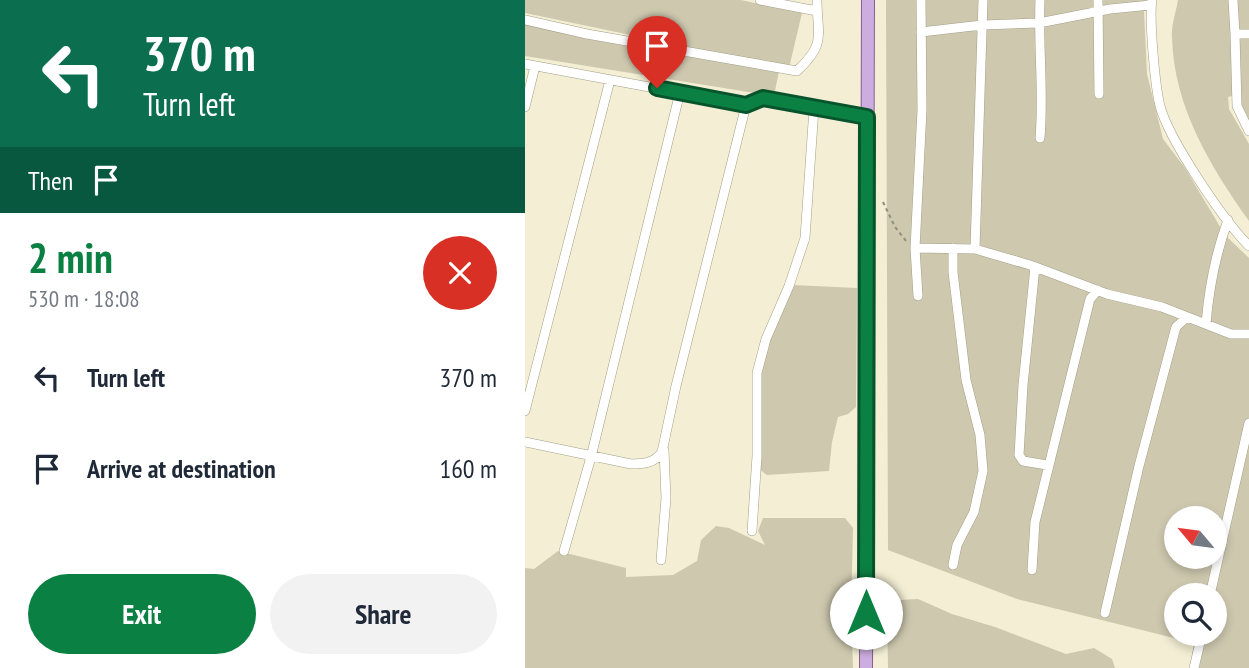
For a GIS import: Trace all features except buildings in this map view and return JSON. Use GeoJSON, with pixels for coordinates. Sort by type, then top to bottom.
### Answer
{"type":"FeatureCollection","features":[{"type":"Feature","properties":{"kind":"main road"},"geometry":{"type":"LineString","coordinates":[[866,668],[868,0]]}},
{"type":"Feature","properties":{"kind":"lane"},"geometry":{"type":"LineString","coordinates":[[760,0],[817,11]]}},
{"type":"Feature","properties":{"kind":"lane"},"geometry":{"type":"LineString","coordinates":[[525,20],[587,34],[797,71],[810,60],[818,44],[820,28],[817,0]]}},
{"type":"Feature","properties":{"kind":"lane"},"geometry":{"type":"LineString","coordinates":[[918,296],[915,248],[922,110],[921,0]]}},
{"type":"Feature","properties":{"kind":"lane"},"geometry":{"type":"LineString","coordinates":[[975,249],[983,0]]}},
{"type":"Feature","properties":{"kind":"lane"},"geometry":{"type":"LineString","coordinates":[[1040,0],[1043,99],[1040,138]]}},
{"type":"Feature","properties":{"kind":"lane"},"geometry":{"type":"LineString","coordinates":[[1097,0],[1099,94]]}},
{"type":"Feature","properties":{"kind":"lane"},"geometry":{"type":"LineString","coordinates":[[1233,0],[1237,106],[1249,131]]}},
{"type":"Feature","properties":{"kind":"lane"},"geometry":{"type":"LineString","coordinates":[[921,32],[982,25],[1039,23],[1152,3],[1160,107],[1174,138],[1228,220],[1249,246]]}},
{"type":"Feature","properties":{"kind":"lane"},"geometry":{"type":"LineString","coordinates":[[1235,34],[1249,34]]}},
{"type":"Feature","properties":{"kind":"lane"},"geometry":{"type":"LineString","coordinates":[[525,107],[530,65],[746,105],[763,98],[867,117]]}},
{"type":"Feature","properties":{"kind":"lane"},"geometry":{"type":"LineString","coordinates":[[525,411],[610,80]]}},
{"type":"Feature","properties":{"kind":"lane"},"geometry":{"type":"LineString","coordinates":[[564,551],[591,457],[680,92]]}},
{"type":"Feature","properties":{"kind":"lane"},"geometry":{"type":"LineString","coordinates":[[525,442],[631,464],[650,462],[659,457],[746,105]]}},
{"type":"Feature","properties":{"kind":"lane"},"geometry":{"type":"LineString","coordinates":[[752,531],[757,456],[757,373],[767,338],[805,238],[814,108]]}},
{"type":"Feature","properties":{"kind":"lane"},"geometry":{"type":"LineString","coordinates":[[1206,324],[1217,250],[1228,220]]}},
{"type":"Feature","properties":{"kind":"lane"},"geometry":{"type":"LineString","coordinates":[[915,248],[975,249],[1098,290],[1163,307],[1231,334],[1249,334]]}},
{"type":"Feature","properties":{"kind":"lane"},"geometry":{"type":"LineString","coordinates":[[953,248],[953,272],[966,380],[980,435],[983,471],[974,512],[957,545],[953,565]]}},
{"type":"Feature","properties":{"kind":"lane"},"geometry":{"type":"LineString","coordinates":[[1035,267],[1019,455],[1023,461],[1048,465]]}},
{"type":"Feature","properties":{"kind":"lane"},"geometry":{"type":"LineString","coordinates":[[1032,570],[1035,522],[1048,465],[1090,299],[1098,290]]}},
{"type":"Feature","properties":{"kind":"lane"},"geometry":{"type":"LineString","coordinates":[[1105,612],[1139,466],[1176,327],[1187,317]]}},
{"type":"Feature","properties":{"kind":"lane"},"geometry":{"type":"LineString","coordinates":[[1213,583],[1249,423]]}},
{"type":"Feature","properties":{"kind":"lane"},"geometry":{"type":"LineString","coordinates":[[661,560],[666,498],[664,439]]}},
{"type":"Feature","properties":{"kind":"lane"},"geometry":{"type":"LineString","coordinates":[[1195,668],[1200,646]]}},
{"type":"Feature","properties":{"kind":"path"},"geometry":{"type":"LineString","coordinates":[[883,201],[895,227],[915,248]]}},
{"type":"Feature","properties":{"kind":"shaded area"},"geometry":{"type":"Polygon","coordinates":[[[525,0],[741,0],[802,13],[789,68],[525,13],[525,0]]]}},
{"type":"Feature","properties":{"kind":"shaded area"},"geometry":{"type":"Polygon","coordinates":[[[886,0],[1146,0],[1144,11],[1147,74],[1163,139],[1185,168],[1225,235],[1249,258],[1249,668],[1190,668],[1194,646],[1227,646],[1227,583],[1164,583],[1164,636],[1017,599],[888,550],[886,0]]]}},
{"type":"Feature","properties":{"kind":"shaded area"},"geometry":{"type":"Polygon","coordinates":[[[1178,0],[1249,0],[1249,125],[1232,96],[1228,97],[1229,109],[1249,144],[1249,221],[1208,157],[1179,88],[1172,38],[1178,0]]]}},
{"type":"Feature","properties":{"kind":"shaded area"},"geometry":{"type":"Polygon","coordinates":[[[525,22],[779,71],[774,96],[525,56],[525,22]]]}},
{"type":"Feature","properties":{"kind":"shaded area"},"geometry":{"type":"Polygon","coordinates":[[[793,285],[857,288],[856,407],[848,414],[838,417],[829,471],[767,475],[760,470],[760,374],[768,343],[793,285]]]}},
{"type":"Feature","properties":{"kind":"shaded area"},"geometry":{"type":"Polygon","coordinates":[[[763,518],[845,518],[853,528],[853,668],[525,668],[525,568],[534,569],[558,551],[626,568],[626,577],[673,575],[697,561],[701,540],[716,526],[729,528],[765,545],[758,531],[763,518]]]}},
{"type":"Feature","properties":{"kind":"shaded area"},"geometry":{"type":"Polygon","coordinates":[[[918,599],[952,614],[1066,654],[1094,648],[1112,659],[1115,668],[888,668],[887,608],[899,600],[918,599]]]}},
{"type":"Feature","properties":{"kind":"route"},"geometry":{"type":"LineString","coordinates":[[657,88],[746,105],[763,98],[867,117],[866,613]]}}]}
